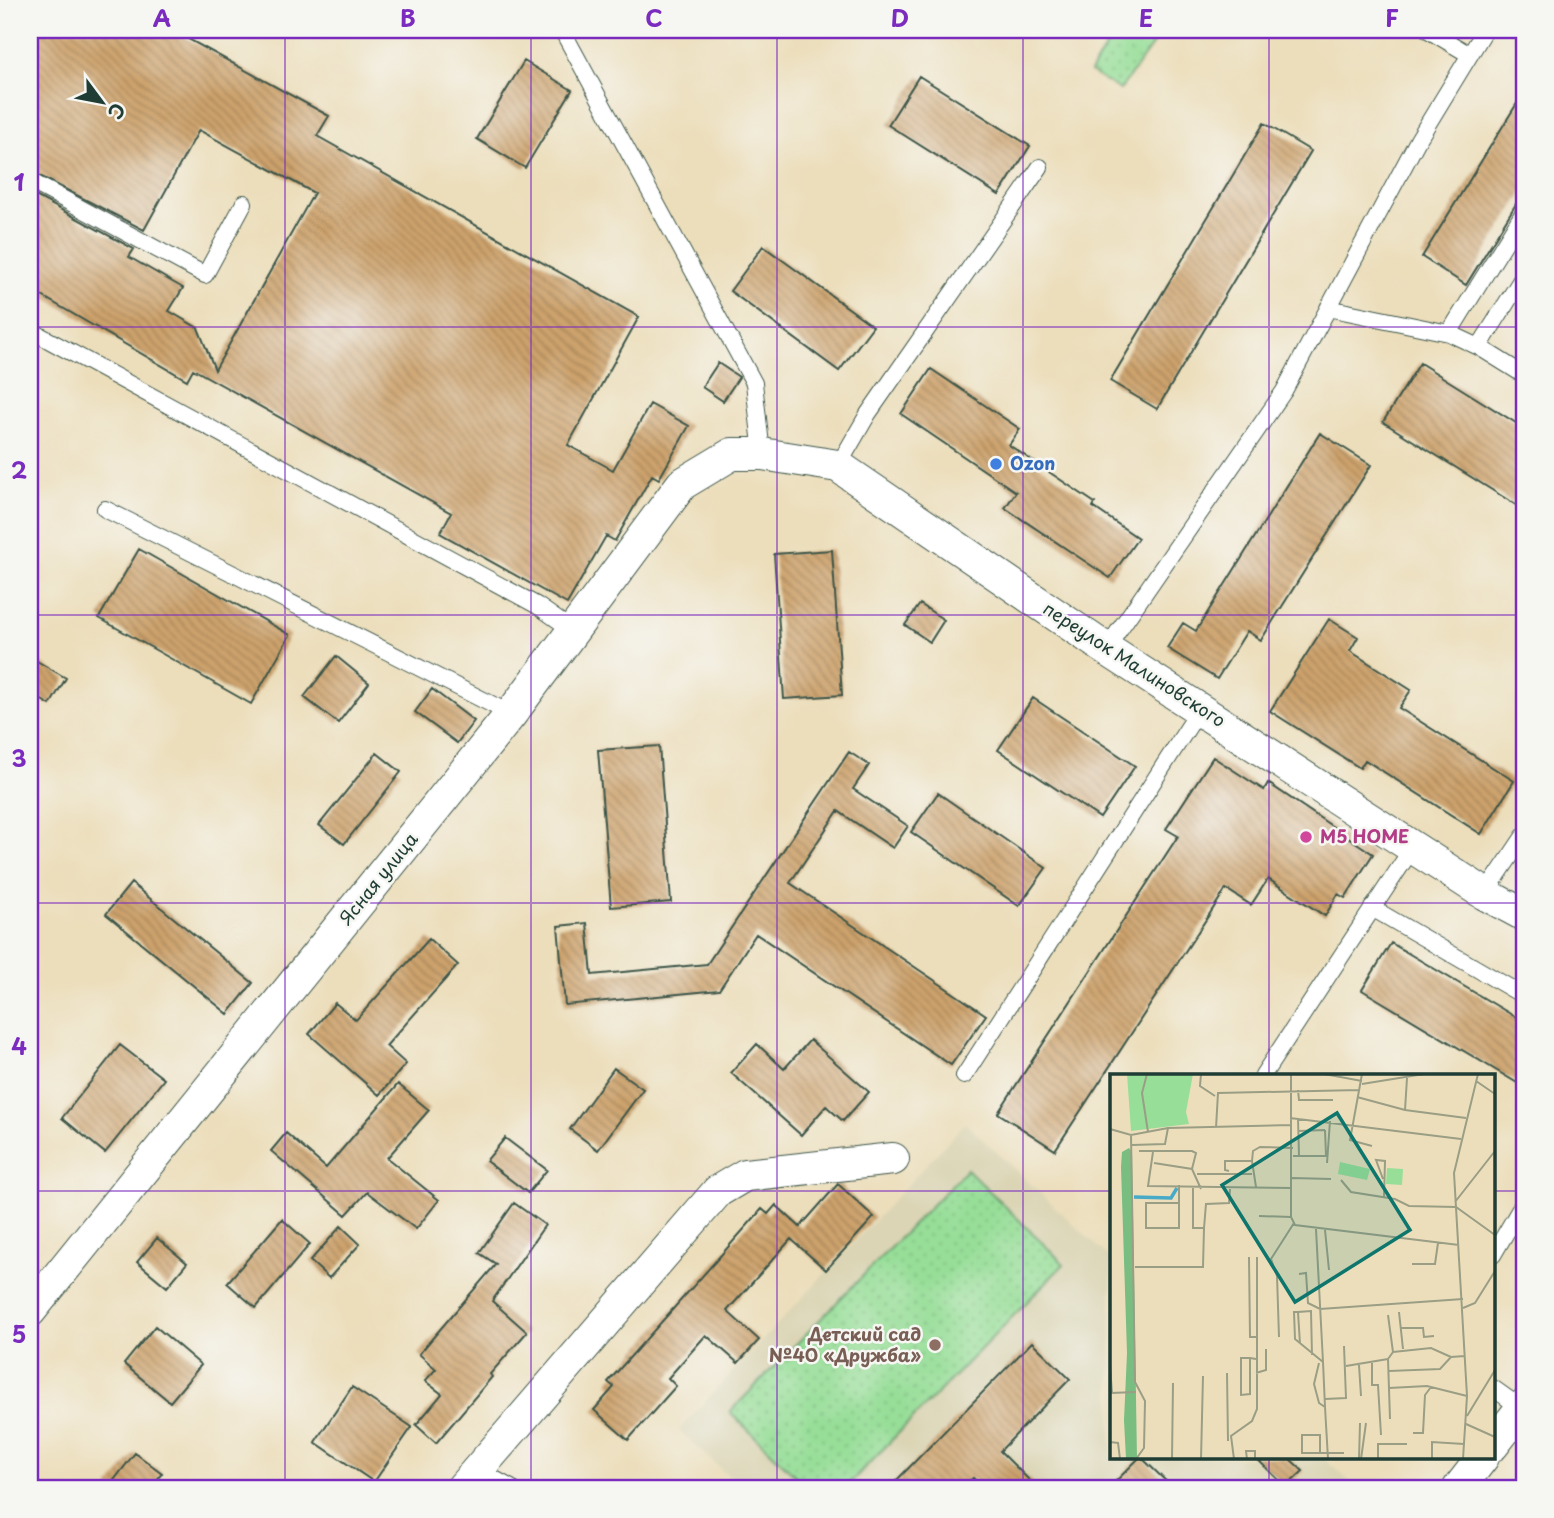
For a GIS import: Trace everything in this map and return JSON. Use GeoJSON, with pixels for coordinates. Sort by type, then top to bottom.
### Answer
{"type":"FeatureCollection","features":[{"type":"Feature","properties":{"kind":"street","name":"переулок Малиновского"},"geometry":{"type":"LineString","coordinates":[[747,454],[838,466],[1106,649],[1485,894],[1524,915]]}},
{"type":"Feature","properties":{"kind":"street","name":"Ясная улица"},"geometry":{"type":"LineString","coordinates":[[30,1311],[511,715],[682,484],[747,454]]}},
{"type":"Feature","properties":{"kind":"street"},"geometry":{"type":"LineString","coordinates":[[470,1479],[718,1191],[744,1175],[893,1159]]}},
{"type":"Feature","properties":{"kind":"street"},"geometry":{"type":"LineString","coordinates":[[1494,1444],[1523,1407]]}},
{"type":"Feature","properties":{"kind":"street"},"geometry":{"type":"LineString","coordinates":[[1459,1488],[1482,1458]]}},
{"type":"Feature","properties":{"kind":"lane"},"geometry":{"type":"LineString","coordinates":[[562,30],[754,383],[747,454]]}},
{"type":"Feature","properties":{"kind":"lane"},"geometry":{"type":"LineString","coordinates":[[1428,30],[1470,55]]}},
{"type":"Feature","properties":{"kind":"lane"},"geometry":{"type":"LineString","coordinates":[[1106,649],[1284,391],[1418,140],[1485,30]]}},
{"type":"Feature","properties":{"kind":"lane"},"geometry":{"type":"LineString","coordinates":[[838,466],[868,414],[1040,167]]}},
{"type":"Feature","properties":{"kind":"lane"},"geometry":{"type":"LineString","coordinates":[[30,181],[205,275],[244,203]]}},
{"type":"Feature","properties":{"kind":"lane"},"geometry":{"type":"LineString","coordinates":[[1449,333],[1524,212]]}},
{"type":"Feature","properties":{"kind":"lane"},"geometry":{"type":"LineString","coordinates":[[1479,347],[1524,275]]}},
{"type":"Feature","properties":{"kind":"lane"},"geometry":{"type":"LineString","coordinates":[[1328,308],[1449,333],[1479,347],[1524,375]]}},
{"type":"Feature","properties":{"kind":"lane"},"geometry":{"type":"LineString","coordinates":[[30,330],[538,606],[572,630]]}},
{"type":"Feature","properties":{"kind":"lane"},"geometry":{"type":"LineString","coordinates":[[105,509],[511,715]]}},
{"type":"Feature","properties":{"kind":"lane"},"geometry":{"type":"LineString","coordinates":[[964,1076],[1200,709]]}},
{"type":"Feature","properties":{"kind":"lane"},"geometry":{"type":"LineString","coordinates":[[1485,894],[1524,836]]}},
{"type":"Feature","properties":{"kind":"lane"},"geometry":{"type":"LineString","coordinates":[[1264,1074],[1413,847]]}},
{"type":"Feature","properties":{"kind":"lane"},"geometry":{"type":"LineString","coordinates":[[1372,908],[1524,996]]}},
{"type":"Feature","properties":{"kind":"lane"},"geometry":{"type":"LineString","coordinates":[[1494,1253],[1524,1202]]}},
{"type":"Feature","properties":{"kind":"lane"},"geometry":{"type":"LineString","coordinates":[[1494,1389],[1523,1407]]}},
{"type":"Feature","properties":{"kind":"lane"},"geometry":{"type":"LineString","coordinates":[[470,1479],[511,1488]]}},
{"type":"Feature","properties":{"kind":"shaded area","name":"Детский сад №40 «Дружба»"},"geometry":{"type":"Polygon","coordinates":[[[965,1123],[1110,1258],[1110,1458],[1324,1458],[1357,1488],[741,1488],[679,1430],[965,1123]]]}},
{"type":"Feature","properties":{"kind":"green space"},"geometry":{"type":"Polygon","coordinates":[[[1117,30],[1163,30],[1120,90],[1090,72],[1117,30]]]}},
{"type":"Feature","properties":{"kind":"green space"},"geometry":{"type":"Polygon","coordinates":[[[967,1169],[1064,1264],[845,1488],[808,1488],[730,1412],[967,1169]]]}},
{"type":"Feature","properties":{"kind":"building"},"geometry":{"type":"Polygon","coordinates":[[[30,30],[172,30],[329,116],[317,136],[639,317],[568,445],[613,470],[650,404],[689,426],[659,479],[652,475],[615,541],[606,536],[567,604],[440,533],[451,513],[193,369],[187,380],[30,289],[30,193],[134,249],[129,257],[183,288],[169,311],[198,328],[215,370],[314,193],[199,130],[144,230],[30,171],[30,30]]]}},
{"type":"Feature","properties":{"kind":"building"},"geometry":{"type":"Polygon","coordinates":[[[524,61],[572,90],[525,168],[477,139],[524,61]]]}},
{"type":"Feature","properties":{"kind":"building"},"geometry":{"type":"Polygon","coordinates":[[[919,76],[1030,146],[999,195],[888,125],[919,76]]]}},
{"type":"Feature","properties":{"kind":"building"},"geometry":{"type":"Polygon","coordinates":[[[1524,92],[1524,191],[1466,285],[1422,257],[1524,92]]]}},
{"type":"Feature","properties":{"kind":"building"},"geometry":{"type":"Polygon","coordinates":[[[1264,123],[1311,151],[1157,409],[1110,381],[1264,123]]]}},
{"type":"Feature","properties":{"kind":"building"},"geometry":{"type":"Polygon","coordinates":[[[763,246],[873,326],[839,371],[730,291],[763,246]]]}},
{"type":"Feature","properties":{"kind":"building"},"geometry":{"type":"Polygon","coordinates":[[[718,363],[739,377],[723,401],[702,387],[718,363]]]}},
{"type":"Feature","properties":{"kind":"building"},"geometry":{"type":"Polygon","coordinates":[[[1420,363],[1524,428],[1524,510],[1383,422],[1420,363]]]}},
{"type":"Feature","properties":{"kind":"building"},"geometry":{"type":"Polygon","coordinates":[[[931,369],[1020,429],[1009,445],[1095,503],[1093,507],[1138,538],[1110,578],[1005,508],[1016,492],[901,414],[931,369]]]}},
{"type":"Feature","properties":{"kind":"building"},"geometry":{"type":"Polygon","coordinates":[[[1320,433],[1371,465],[1261,640],[1247,631],[1217,679],[1167,648],[1183,623],[1196,631],[1320,433]]]}},
{"type":"Feature","properties":{"kind":"building"},"geometry":{"type":"Polygon","coordinates":[[[139,549],[290,635],[251,704],[99,618],[139,549]]]}},
{"type":"Feature","properties":{"kind":"building"},"geometry":{"type":"Polygon","coordinates":[[[832,550],[842,695],[784,699],[774,554],[832,550]]]}},
{"type":"Feature","properties":{"kind":"building"},"geometry":{"type":"Polygon","coordinates":[[[920,604],[944,620],[930,642],[905,625],[920,604]]]}},
{"type":"Feature","properties":{"kind":"building"},"geometry":{"type":"Polygon","coordinates":[[[1329,619],[1358,637],[1350,651],[1411,690],[1399,708],[1514,781],[1481,834],[1365,760],[1360,768],[1270,711],[1329,619]]]}},
{"type":"Feature","properties":{"kind":"building"},"geometry":{"type":"Polygon","coordinates":[[[336,656],[369,683],[338,723],[304,697],[336,656]]]}},
{"type":"Feature","properties":{"kind":"building"},"geometry":{"type":"Polygon","coordinates":[[[30,657],[66,678],[50,705],[30,693],[30,657]]]}},
{"type":"Feature","properties":{"kind":"building"},"geometry":{"type":"Polygon","coordinates":[[[432,689],[474,721],[457,743],[415,712],[432,689]]]}},
{"type":"Feature","properties":{"kind":"building"},"geometry":{"type":"Polygon","coordinates":[[[1033,698],[1135,766],[1100,818],[998,750],[1033,698]]]}},
{"type":"Feature","properties":{"kind":"building"},"geometry":{"type":"Polygon","coordinates":[[[659,746],[671,902],[611,907],[598,750],[659,746]]]}},
{"type":"Feature","properties":{"kind":"building"},"geometry":{"type":"Polygon","coordinates":[[[849,752],[869,765],[853,789],[908,826],[893,848],[838,811],[790,883],[986,1015],[951,1065],[756,934],[719,990],[565,1005],[558,926],[587,923],[592,975],[707,964],[849,752]]]}},
{"type":"Feature","properties":{"kind":"building"},"geometry":{"type":"Polygon","coordinates":[[[377,753],[401,772],[344,844],[319,825],[377,753]]]}},
{"type":"Feature","properties":{"kind":"building"},"geometry":{"type":"Polygon","coordinates":[[[1213,757],[1264,790],[1268,783],[1373,854],[1345,898],[1338,894],[1325,916],[1268,879],[1251,905],[1226,889],[1055,1150],[998,1113],[1178,836],[1166,829],[1213,757]]]}},
{"type":"Feature","properties":{"kind":"building"},"geometry":{"type":"Polygon","coordinates":[[[938,793],[1046,868],[1019,906],[911,832],[938,793]]]}},
{"type":"Feature","properties":{"kind":"building"},"geometry":{"type":"Polygon","coordinates":[[[131,883],[253,983],[228,1014],[106,914],[131,883]]]}},
{"type":"Feature","properties":{"kind":"building"},"geometry":{"type":"Polygon","coordinates":[[[429,939],[458,965],[386,1046],[406,1064],[379,1095],[309,1034],[335,1003],[356,1020],[429,939]]]}},
{"type":"Feature","properties":{"kind":"building"},"geometry":{"type":"Polygon","coordinates":[[[1391,943],[1524,1022],[1524,1087],[1362,990],[1391,943]]]}},
{"type":"Feature","properties":{"kind":"building"},"geometry":{"type":"Polygon","coordinates":[[[810,1040],[869,1092],[843,1121],[826,1106],[801,1135],[731,1073],[757,1044],[784,1069],[810,1040]]]}},
{"type":"Feature","properties":{"kind":"building"},"geometry":{"type":"Polygon","coordinates":[[[120,1045],[164,1079],[105,1153],[62,1118],[120,1045]]]}},
{"type":"Feature","properties":{"kind":"building"},"geometry":{"type":"Polygon","coordinates":[[[614,1068],[643,1089],[598,1150],[570,1129],[614,1068]]]}},
{"type":"Feature","properties":{"kind":"building"},"geometry":{"type":"Polygon","coordinates":[[[398,1084],[429,1110],[387,1158],[439,1200],[416,1229],[367,1192],[346,1215],[271,1151],[286,1133],[326,1168],[398,1084]]]}},
{"type":"Feature","properties":{"kind":"building"},"geometry":{"type":"Polygon","coordinates":[[[505,1138],[547,1170],[528,1193],[486,1161],[505,1138]]]}},
{"type":"Feature","properties":{"kind":"building"},"geometry":{"type":"Polygon","coordinates":[[[838,1184],[874,1217],[826,1270],[791,1239],[727,1311],[759,1340],[738,1363],[706,1335],[668,1378],[676,1386],[628,1440],[594,1410],[614,1387],[608,1382],[762,1209],[768,1214],[776,1205],[800,1227],[838,1184]]]}},
{"type":"Feature","properties":{"kind":"building"},"geometry":{"type":"Polygon","coordinates":[[[514,1203],[545,1225],[492,1301],[527,1332],[436,1443],[416,1425],[442,1394],[425,1381],[436,1369],[419,1354],[496,1264],[479,1253],[514,1203]]]}},
{"type":"Feature","properties":{"kind":"building"},"geometry":{"type":"Polygon","coordinates":[[[282,1219],[310,1244],[256,1308],[227,1283],[282,1219]]]}},
{"type":"Feature","properties":{"kind":"building"},"geometry":{"type":"Polygon","coordinates":[[[341,1226],[360,1244],[329,1278],[310,1261],[341,1226]]]}},
{"type":"Feature","properties":{"kind":"building"},"geometry":{"type":"Polygon","coordinates":[[[157,1238],[187,1263],[167,1287],[137,1262],[157,1238]]]}},
{"type":"Feature","properties":{"kind":"building"},"geometry":{"type":"Polygon","coordinates":[[[155,1326],[201,1365],[170,1402],[124,1364],[155,1326]]]}},
{"type":"Feature","properties":{"kind":"building"},"geometry":{"type":"Polygon","coordinates":[[[1032,1342],[1070,1379],[1000,1451],[1037,1488],[983,1488],[973,1478],[963,1488],[889,1488],[1032,1342]]]}},
{"type":"Feature","properties":{"kind":"building"},"geometry":{"type":"Polygon","coordinates":[[[352,1387],[412,1427],[374,1482],[315,1442],[352,1387]]]}},
{"type":"Feature","properties":{"kind":"building"},"geometry":{"type":"Polygon","coordinates":[[[135,1453],[162,1473],[151,1488],[108,1488],[135,1453]]]}},
{"type":"Feature","properties":{"kind":"building"},"geometry":{"type":"Polygon","coordinates":[[[1142,1458],[1173,1488],[1109,1488],[1142,1458]]]}},
{"type":"Feature","properties":{"kind":"building"},"geometry":{"type":"Polygon","coordinates":[[[1256,1458],[1289,1458],[1303,1471],[1286,1487],[1256,1458]]]}},
{"type":"Feature","properties":{"kind":"place","name":"Ozon"},"geometry":{"type":"Point","coordinates":[996,464]}},
{"type":"Feature","properties":{"kind":"place","name":"M5 HOME"},"geometry":{"type":"Point","coordinates":[1306,837]}},
{"type":"Feature","properties":{"kind":"place","name":"Детский сад №40 «Дружба»"},"geometry":{"type":"Point","coordinates":[935,1345]}}]}
